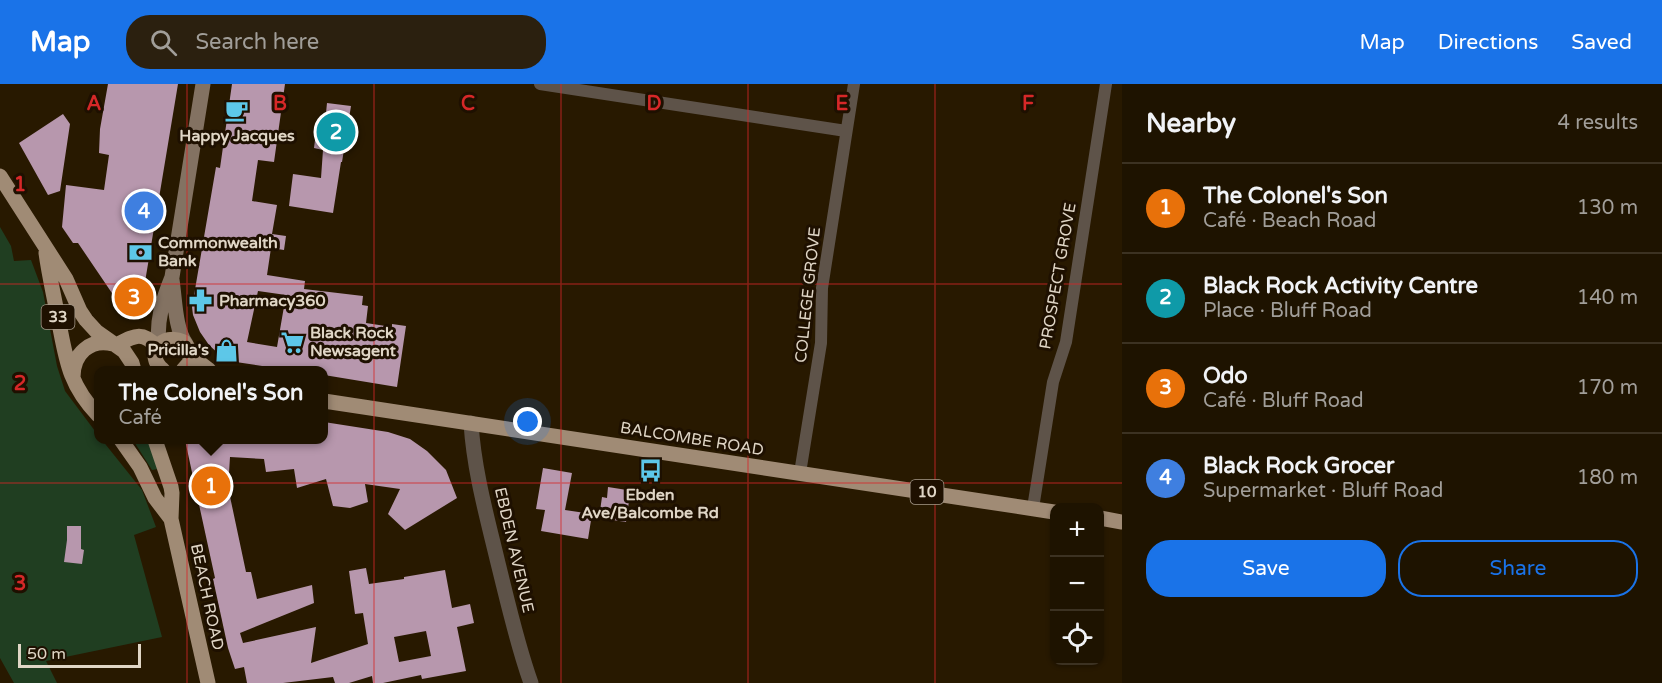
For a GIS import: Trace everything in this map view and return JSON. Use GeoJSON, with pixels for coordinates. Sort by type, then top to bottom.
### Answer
{"type":"FeatureCollection","features":[{"type":"Feature","properties":{"kind":"main road"},"geometry":{"type":"LineString","coordinates":[[160,366],[155,356],[161,309],[172,277],[203,84]]}},
{"type":"Feature","properties":{"kind":"main road","name":"33"},"geometry":{"type":"LineString","coordinates":[[0,176],[66,279],[86,320],[97,332],[128,354],[133,366]]}},
{"type":"Feature","properties":{"kind":"main road","name":"33"},"geometry":{"type":"LineString","coordinates":[[46,250],[64,352],[76,386],[94,409]]}},
{"type":"Feature","properties":{"kind":"main road"},"geometry":{"type":"LineString","coordinates":[[172,277],[181,335],[188,348],[189,364],[187,366]]}},
{"type":"Feature","properties":{"kind":"main road"},"geometry":{"type":"LineString","coordinates":[[115,345],[137,336],[149,339],[158,346]]}},
{"type":"Feature","properties":{"kind":"main road"},"geometry":{"type":"LineString","coordinates":[[158,346],[164,340],[172,338],[182,341],[203,366]]}},
{"type":"Feature","properties":{"kind":"main road","name":"33"},"geometry":{"type":"LineString","coordinates":[[76,386],[73,375],[75,363],[84,350],[98,343],[115,345]]}},
{"type":"Feature","properties":{"kind":"main road"},"geometry":{"type":"LineString","coordinates":[[76,386],[88,399],[94,401]]}},
{"type":"Feature","properties":{"kind":"main road","name":"BALCOMBE ROAD"},"geometry":{"type":"LineString","coordinates":[[328,402],[1050,511]]}},
{"type":"Feature","properties":{"kind":"main road","name":"BEACH ROAD"},"geometry":{"type":"LineString","coordinates":[[124,444],[140,467],[155,498],[171,519]]}},
{"type":"Feature","properties":{"kind":"main road","name":"BEACH ROAD"},"geometry":{"type":"LineString","coordinates":[[156,444],[171,487],[171,519],[208,683]]}},
{"type":"Feature","properties":{"kind":"main road"},"geometry":{"type":"LineString","coordinates":[[1104,520],[1122,522]]}},
{"type":"Feature","properties":{"kind":"street"},"geometry":{"type":"LineString","coordinates":[[540,84],[846,132]]}},
{"type":"Feature","properties":{"kind":"street","name":"COLLEGE GROVE"},"geometry":{"type":"LineString","coordinates":[[801,473],[821,342],[822,288],[854,84]]}},
{"type":"Feature","properties":{"kind":"street","name":"PROSPECT GROVE"},"geometry":{"type":"LineString","coordinates":[[1033,508],[1053,382],[1066,342],[1106,84]]}},
{"type":"Feature","properties":{"kind":"street","name":"EBDEN AVENUE"},"geometry":{"type":"LineString","coordinates":[[471,423],[474,456],[487,519],[520,654],[531,683]]}},
{"type":"Feature","properties":{"kind":"green space"},"geometry":{"type":"Polygon","coordinates":[[[0,227],[11,246],[14,261],[31,260],[43,292],[57,366],[65,391],[94,430],[94,444],[105,444],[142,490],[156,527],[134,535],[162,637],[46,661],[57,683],[14,683],[0,658],[0,227]]]}},
{"type":"Feature","properties":{"kind":"green space"},"geometry":{"type":"Polygon","coordinates":[[[136,444],[149,444],[158,469],[152,470],[136,444]]]}},
{"type":"Feature","properties":{"kind":"building"},"geometry":{"type":"Polygon","coordinates":[[[108,84],[178,84],[141,306],[118,302],[78,243],[73,243],[62,227],[66,185],[104,190],[109,155],[99,153],[100,129],[108,84]]]}},
{"type":"Feature","properties":{"kind":"building"},"geometry":{"type":"Polygon","coordinates":[[[232,84],[285,84],[274,162],[258,160],[252,201],[277,205],[272,234],[286,236],[284,250],[271,248],[267,275],[305,281],[304,289],[363,296],[362,305],[368,306],[366,323],[392,327],[392,324],[406,326],[397,387],[328,376],[328,366],[262,366],[236,362],[222,357],[209,345],[200,332],[192,307],[216,167],[220,168],[232,84]],[[258,291],[247,342],[277,347],[286,295],[258,291]]]}},
{"type":"Feature","properties":{"kind":"building"},"geometry":{"type":"Polygon","coordinates":[[[327,103],[351,106],[333,213],[289,206],[293,174],[321,178],[323,150],[314,148],[316,132],[324,133],[327,103]]]}},
{"type":"Feature","properties":{"kind":"building"},"geometry":{"type":"Polygon","coordinates":[[[63,114],[70,124],[60,191],[48,195],[19,143],[63,114]]]}},
{"type":"Feature","properties":{"kind":"building"},"geometry":{"type":"Polygon","coordinates":[[[328,423],[388,432],[410,439],[427,451],[446,470],[457,498],[405,530],[388,514],[400,489],[365,484],[368,502],[350,508],[333,506],[326,479],[297,488],[294,469],[266,472],[264,459],[230,457],[229,473],[225,473],[246,572],[251,572],[257,599],[312,585],[314,603],[240,633],[243,643],[316,627],[311,663],[368,644],[363,613],[355,614],[349,571],[366,568],[369,584],[445,570],[452,608],[470,604],[474,623],[457,627],[466,671],[422,679],[421,675],[383,683],[373,683],[372,676],[349,683],[335,683],[333,677],[283,683],[247,683],[244,667],[235,669],[228,648],[213,579],[215,578],[186,444],[328,444],[328,423]],[[426,631],[394,637],[399,662],[431,656],[426,631]]]}},
{"type":"Feature","properties":{"kind":"building"},"geometry":{"type":"Polygon","coordinates":[[[543,468],[572,473],[565,510],[592,514],[588,539],[541,531],[545,510],[536,509],[543,468]]]}},
{"type":"Feature","properties":{"kind":"building"},"geometry":{"type":"Polygon","coordinates":[[[608,487],[627,490],[626,501],[629,501],[626,522],[599,518],[602,497],[607,498],[608,487]]]}},
{"type":"Feature","properties":{"kind":"building"},"geometry":{"type":"Polygon","coordinates":[[[67,526],[81,526],[81,549],[84,550],[82,564],[64,562],[67,526]]]}},
{"type":"Feature","properties":{"kind":"place","name":"Happy Jacques"},"geometry":{"type":"Point","coordinates":[237,111]}},
{"type":"Feature","properties":{"kind":"place","name":"Black Rock Activity Centre"},"geometry":{"type":"Point","coordinates":[336,132]}},
{"type":"Feature","properties":{"kind":"place","name":"Black Rock Grocer"},"geometry":{"type":"Point","coordinates":[144,211]}},
{"type":"Feature","properties":{"kind":"place","name":"Commonwealth Bank"},"geometry":{"type":"Point","coordinates":[140,252]}},
{"type":"Feature","properties":{"kind":"place","name":"Odo"},"geometry":{"type":"Point","coordinates":[134,297]}},
{"type":"Feature","properties":{"kind":"place","name":"Pharmacy360"},"geometry":{"type":"Point","coordinates":[201,301]}},
{"type":"Feature","properties":{"kind":"place","name":"Black Rock Newsagent"},"geometry":{"type":"Point","coordinates":[292,342]}},
{"type":"Feature","properties":{"kind":"place","name":"Pricilla's"},"geometry":{"type":"Point","coordinates":[227,350]}},
{"type":"Feature","properties":{"kind":"place","name":"Ebden Ave/Balcombe Rd"},"geometry":{"type":"Point","coordinates":[650,470]}},
{"type":"Feature","properties":{"kind":"place","name":"The Colonel's Son"},"geometry":{"type":"Point","coordinates":[211,486]}}]}
